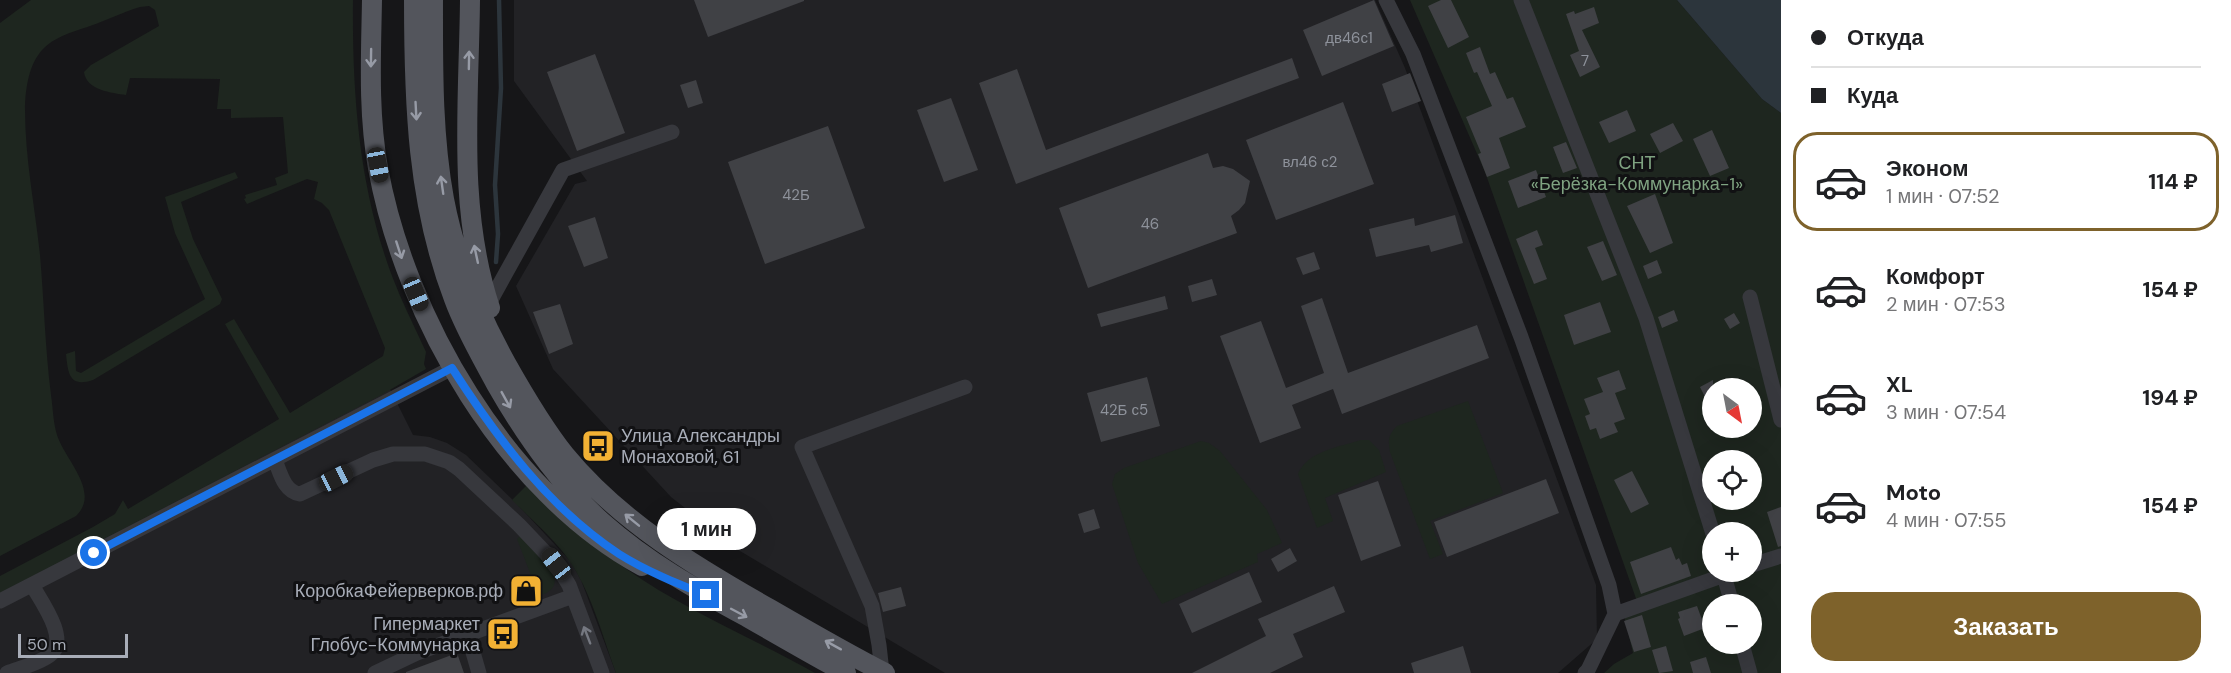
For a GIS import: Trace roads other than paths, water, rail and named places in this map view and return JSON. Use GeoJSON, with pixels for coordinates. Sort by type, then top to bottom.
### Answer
{"type":"FeatureCollection","features":[{"type":"Feature","properties":{"kind":"main road"},"geometry":{"type":"LineString","coordinates":[[372,0],[371,98],[383,195],[410,280],[452,368],[508,450],[576,520],[619,554],[659,576],[706,595]]}},
{"type":"Feature","properties":{"kind":"main road"},"geometry":{"type":"LineString","coordinates":[[470,0],[466,146],[469,205],[482,303]]}},
{"type":"Feature","properties":{"kind":"main road"},"geometry":{"type":"LineString","coordinates":[[423,5],[444,199],[457,252],[482,303],[510,370],[529,405],[566,456],[616,507],[641,527],[719,580],[883,672]]}},
{"type":"Feature","properties":{"kind":"main road"},"geometry":{"type":"LineString","coordinates":[[423,5],[415,108],[426,202],[439,257],[454,300],[473,342],[513,415],[554,472],[574,495],[629,544],[669,573],[706,595],[846,673]]}},
{"type":"Feature","properties":{"kind":"street"},"geometry":{"type":"LineString","coordinates":[[1386,0],[1413,54],[1517,326],[1609,585],[1615,614],[1588,670],[1584,673]]}},
{"type":"Feature","properties":{"kind":"street"},"geometry":{"type":"LineString","coordinates":[[1521,0],[1646,318],[1709,522]]}},
{"type":"Feature","properties":{"kind":"street"},"geometry":{"type":"LineString","coordinates":[[482,303],[492,298],[504,279],[563,170],[672,132]]}},
{"type":"Feature","properties":{"kind":"street"},"geometry":{"type":"LineString","coordinates":[[1750,297],[1781,420]]}},
{"type":"Feature","properties":{"kind":"street"},"geometry":{"type":"LineString","coordinates":[[0,601],[452,368]]}},
{"type":"Feature","properties":{"kind":"street"},"geometry":{"type":"LineString","coordinates":[[883,672],[872,606],[802,447],[965,387]]}},
{"type":"Feature","properties":{"kind":"street"},"geometry":{"type":"LineString","coordinates":[[275,460],[287,487],[300,494],[379,458],[406,453],[439,458],[459,469],[548,554],[562,574],[573,596],[602,673]]}},
{"type":"Feature","properties":{"kind":"street"},"geometry":{"type":"LineString","coordinates":[[1762,562],[1781,556]]}},
{"type":"Feature","properties":{"kind":"street"},"geometry":{"type":"LineString","coordinates":[[1615,614],[1702,581]]}},
{"type":"Feature","properties":{"kind":"street"},"geometry":{"type":"LineString","coordinates":[[7,673],[52,654],[58,643],[53,624],[32,585]]}},
{"type":"Feature","properties":{"kind":"street"},"geometry":{"type":"LineString","coordinates":[[375,673],[398,661],[573,596]]}},
{"type":"Feature","properties":{"kind":"street"},"geometry":{"type":"LineString","coordinates":[[468,635],[479,673]]}},
{"type":"Feature","properties":{"kind":"street"},"geometry":{"type":"LineString","coordinates":[[1745,654],[1750,673]]}},
{"type":"Feature","properties":{"kind":"waterway"},"geometry":{"type":"LineString","coordinates":[[496,262],[498,234],[495,185],[501,88],[499,0]]}},
{"type":"Feature","properties":{"kind":"place","name":"Улица Александры Монаховой, 61"},"geometry":{"type":"Point","coordinates":[598,446]}},
{"type":"Feature","properties":{"kind":"place","name":"КоробкаФейерверков.рф"},"geometry":{"type":"Point","coordinates":[526,591]}},
{"type":"Feature","properties":{"kind":"place","name":"Гипермаркет Глобус-Коммунарка"},"geometry":{"type":"Point","coordinates":[503,634]}},
{"type":"Feature","properties":{"kind":"park label","name":"СНТ «Берёзка-Коммунарка-1»"},"geometry":{"type":"Point","coordinates":[1637,174]}}]}
